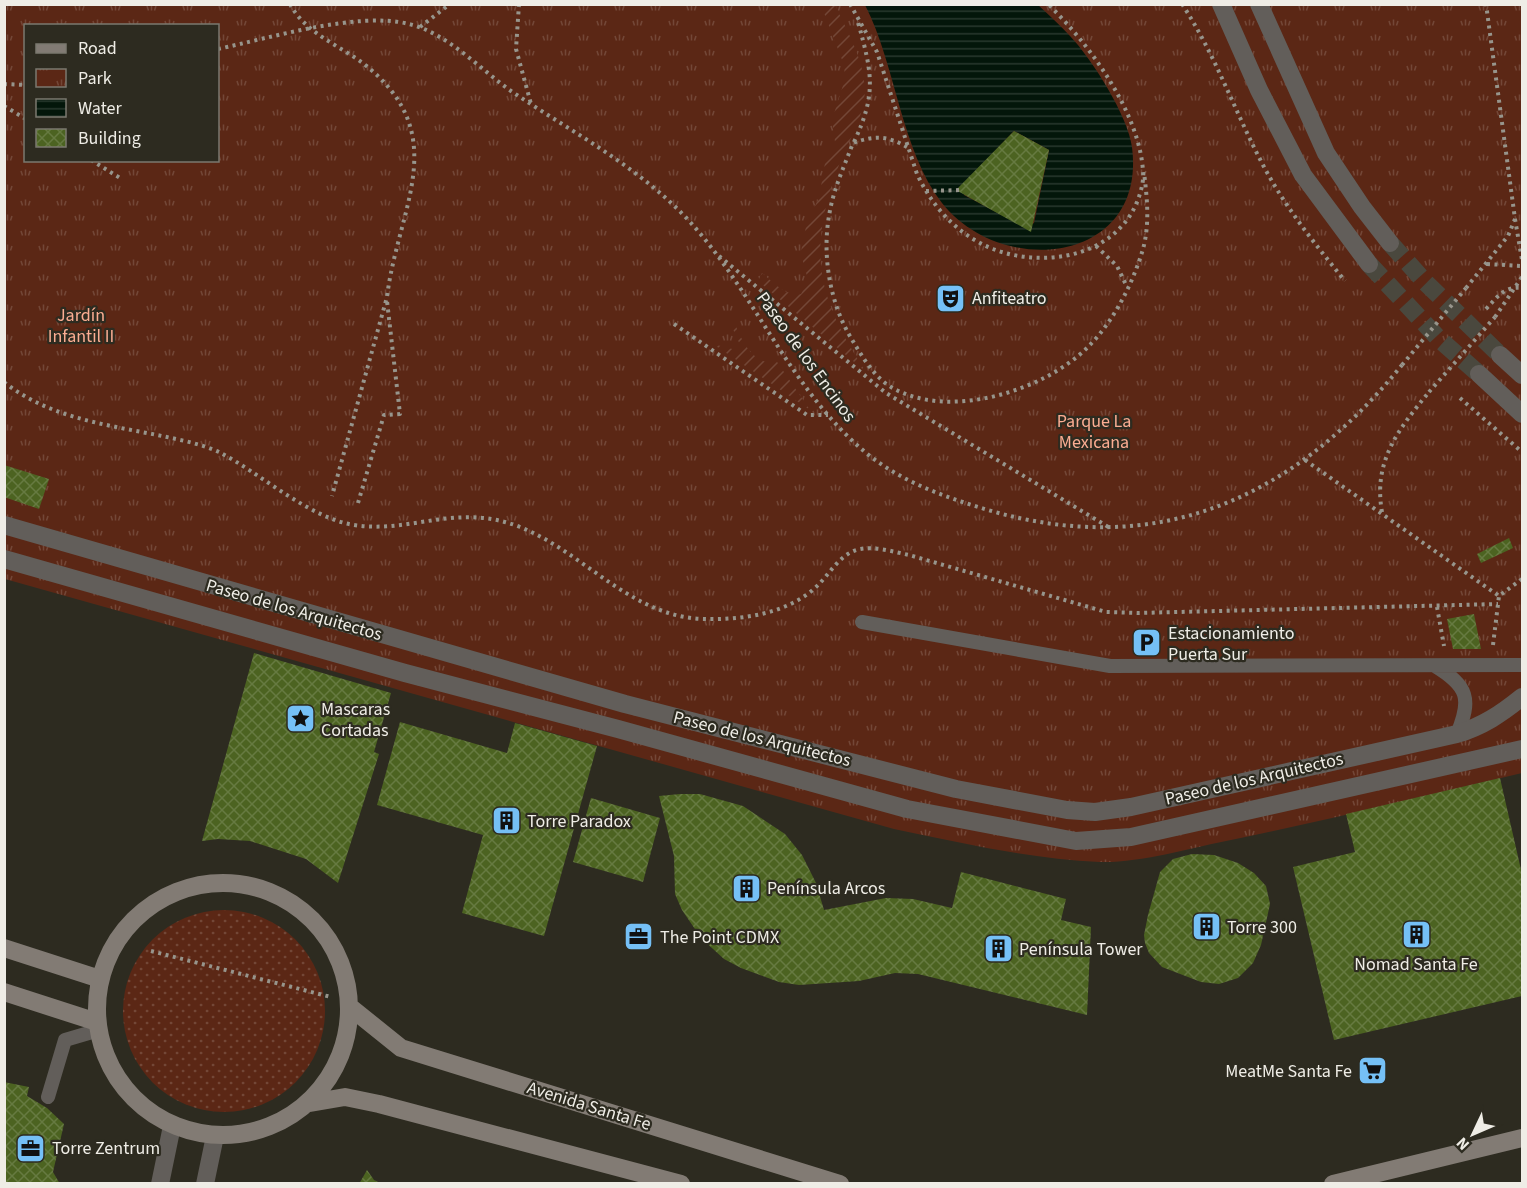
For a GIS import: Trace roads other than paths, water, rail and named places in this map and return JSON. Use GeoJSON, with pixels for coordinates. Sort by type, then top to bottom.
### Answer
{"type":"FeatureCollection","features":[{"type":"Feature","properties":{"kind":"street"},"geometry":{"type":"LineString","coordinates":[[1221,4],[1259,90],[1303,175],[1369,264]]}},
{"type":"Feature","properties":{"kind":"street"},"geometry":{"type":"LineString","coordinates":[[1259,4],[1326,153],[1362,207],[1390,243]]}},
{"type":"Feature","properties":{"kind":"street"},"geometry":{"type":"LineString","coordinates":[[1500,355],[1522,375]]}},
{"type":"Feature","properties":{"kind":"street"},"geometry":{"type":"LineString","coordinates":[[1479,375],[1522,414]]}},
{"type":"Feature","properties":{"kind":"street","name":"Paseo de los Arquitectos"},"geometry":{"type":"LineString","coordinates":[[4,525],[625,704],[956,789],[1034,805],[1095,812],[1131,807],[1457,734],[1493,719],[1522,697]]}},
{"type":"Feature","properties":{"kind":"street","name":"Paseo de los Arquitectos"},"geometry":{"type":"LineString","coordinates":[[4,559],[405,674],[618,729],[906,809],[1076,841],[1131,837],[1522,749]]}},
{"type":"Feature","properties":{"kind":"street"},"geometry":{"type":"LineString","coordinates":[[618,729],[625,704]]}},
{"type":"Feature","properties":{"kind":"street"},"geometry":{"type":"LineString","coordinates":[[219,882],[259,887],[295,905],[324,932],[343,968],[350,1007],[346,1042],[332,1075],[310,1103],[284,1121],[239,1136],[215,1136],[172,1126],[144,1108],[121,1084],[105,1055],[98,1026],[100,979],[118,938],[145,909],[180,890],[219,882]]}},
{"type":"Feature","properties":{"kind":"street"},"geometry":{"type":"LineString","coordinates":[[4,948],[100,979]]}},
{"type":"Feature","properties":{"kind":"street"},"geometry":{"type":"LineString","coordinates":[[4,992],[98,1026]]}},
{"type":"Feature","properties":{"kind":"street","name":"Avenida Santa Fe"},"geometry":{"type":"LineString","coordinates":[[350,1007],[401,1048],[840,1184]]}},
{"type":"Feature","properties":{"kind":"street"},"geometry":{"type":"LineString","coordinates":[[310,1103],[345,1097],[379,1104],[681,1184]]}},
{"type":"Feature","properties":{"kind":"street"},"geometry":{"type":"LineString","coordinates":[[160,1184],[172,1126]]}},
{"type":"Feature","properties":{"kind":"street"},"geometry":{"type":"LineString","coordinates":[[205,1184],[215,1136]]}},
{"type":"Feature","properties":{"kind":"street"},"geometry":{"type":"LineString","coordinates":[[1333,1184],[1522,1138]]}},
{"type":"Feature","properties":{"kind":"lane"},"geometry":{"type":"LineString","coordinates":[[862,622],[1110,666],[1522,665]]}},
{"type":"Feature","properties":{"kind":"lane"},"geometry":{"type":"LineString","coordinates":[[1441,665],[1454,677],[1467,701],[1466,713],[1457,734]]}},
{"type":"Feature","properties":{"kind":"lane"},"geometry":{"type":"LineString","coordinates":[[48,1097],[65,1040],[98,1026]]}},
{"type":"Feature","properties":{"kind":"water"},"geometry":{"type":"Polygon","coordinates":[[[865,5],[1038,5],[1079,46],[1108,88],[1124,120],[1132,147],[1131,186],[1117,216],[1094,236],[1065,247],[1032,250],[999,243],[968,227],[942,203],[917,159],[876,29],[865,5]],[[1014,131],[963,184],[964,195],[1026,228],[1034,223],[1049,150],[1014,131]]]}},
{"type":"Feature","properties":{"kind":"tunnel"},"geometry":{"type":"LineString","coordinates":[[1390,243],[1425,282],[1500,355]]}},
{"type":"Feature","properties":{"kind":"tunnel"},"geometry":{"type":"LineString","coordinates":[[1369,264],[1439,339],[1479,374]]}},
{"type":"Feature","properties":{"kind":"place","name":"Anfiteatro"},"geometry":{"type":"Point","coordinates":[951,298]}},
{"type":"Feature","properties":{"kind":"place","name":"Estacionamiento Puerta Sur"},"geometry":{"type":"Point","coordinates":[1147,643]}},
{"type":"Feature","properties":{"kind":"place","name":"Mascaras Cortadas"},"geometry":{"type":"Point","coordinates":[300,719]}},
{"type":"Feature","properties":{"kind":"place","name":"Torre Paradox"},"geometry":{"type":"Point","coordinates":[506,821]}},
{"type":"Feature","properties":{"kind":"place","name":"Península Arcos"},"geometry":{"type":"Point","coordinates":[746,888]}},
{"type":"Feature","properties":{"kind":"place","name":"Torre 300"},"geometry":{"type":"Point","coordinates":[1206,927]}},
{"type":"Feature","properties":{"kind":"place","name":"Nomad Santa Fe"},"geometry":{"type":"Point","coordinates":[1416,935]}},
{"type":"Feature","properties":{"kind":"place","name":"The Point CDMX"},"geometry":{"type":"Point","coordinates":[639,937]}},
{"type":"Feature","properties":{"kind":"place","name":"Península Tower"},"geometry":{"type":"Point","coordinates":[998,949]}},
{"type":"Feature","properties":{"kind":"place","name":"MeatMe Santa Fe"},"geometry":{"type":"Point","coordinates":[1373,1071]}},
{"type":"Feature","properties":{"kind":"place","name":"Torre Zentrum"},"geometry":{"type":"Point","coordinates":[31,1148]}},
{"type":"Feature","properties":{"kind":"park label","name":"Jardín Infantil II"},"geometry":{"type":"Point","coordinates":[81,325]}},
{"type":"Feature","properties":{"kind":"park label","name":"Parque La Mexicana"},"geometry":{"type":"Point","coordinates":[1094,431]}}]}
